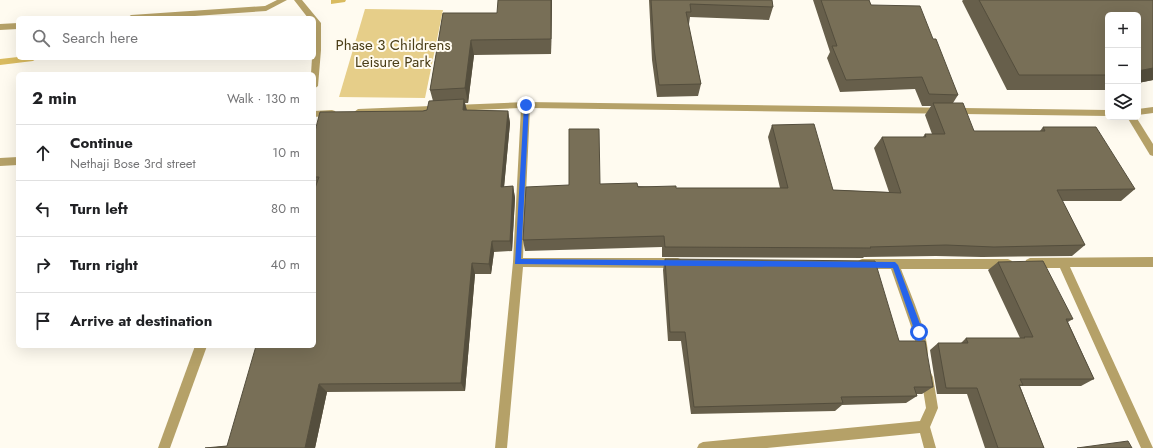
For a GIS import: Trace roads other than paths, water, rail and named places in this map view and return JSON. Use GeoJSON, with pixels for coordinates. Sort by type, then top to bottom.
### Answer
{"type":"FeatureCollection","features":[{"type":"Feature","properties":{"kind":"street"},"geometry":{"type":"LineString","coordinates":[[158,16],[266,8],[284,0]]}},
{"type":"Feature","properties":{"kind":"street"},"geometry":{"type":"LineString","coordinates":[[299,2],[311,16]]}},
{"type":"Feature","properties":{"kind":"street"},"geometry":{"type":"LineString","coordinates":[[0,28],[16,26]]}},
{"type":"Feature","properties":{"kind":"street"},"geometry":{"type":"LineString","coordinates":[[315,72],[317,50],[316,40]]}},
{"type":"Feature","properties":{"kind":"street"},"geometry":{"type":"LineString","coordinates":[[316,114],[526,105],[1105,112]]}},
{"type":"Feature","properties":{"kind":"street"},"geometry":{"type":"LineString","coordinates":[[501,448],[518,262],[526,105]]}},
{"type":"Feature","properties":{"kind":"street"},"geometry":{"type":"LineString","coordinates":[[1141,112],[1153,110]]}},
{"type":"Feature","properties":{"kind":"street"},"geometry":{"type":"LineString","coordinates":[[1133,120],[1153,152]]}},
{"type":"Feature","properties":{"kind":"street"},"geometry":{"type":"LineString","coordinates":[[0,162],[16,161]]}},
{"type":"Feature","properties":{"kind":"street"},"geometry":{"type":"LineString","coordinates":[[518,262],[691,263]]}},
{"type":"Feature","properties":{"kind":"street"},"geometry":{"type":"LineString","coordinates":[[848,264],[895,265],[1153,262]]}},
{"type":"Feature","properties":{"kind":"street"},"geometry":{"type":"LineString","coordinates":[[1063,263],[1147,448]]}},
{"type":"Feature","properties":{"kind":"street"},"geometry":{"type":"LineString","coordinates":[[895,265],[920,340],[932,408],[924,427],[930,448]]}},
{"type":"Feature","properties":{"kind":"street"},"geometry":{"type":"LineString","coordinates":[[164,448],[200,348]]}},
{"type":"Feature","properties":{"kind":"street"},"geometry":{"type":"LineString","coordinates":[[703,448],[924,427]]}},
{"type":"Feature","properties":{"kind":"waterway"},"geometry":{"type":"LineString","coordinates":[[333,2],[343,0]]}},
{"type":"Feature","properties":{"kind":"waterway"},"geometry":{"type":"LineString","coordinates":[[0,62],[16,60]]}},
{"type":"Feature","properties":{"kind":"park label","name":"Phase 3 Childrens Leisure Park"},"geometry":{"type":"Point","coordinates":[393,54]}}]}
